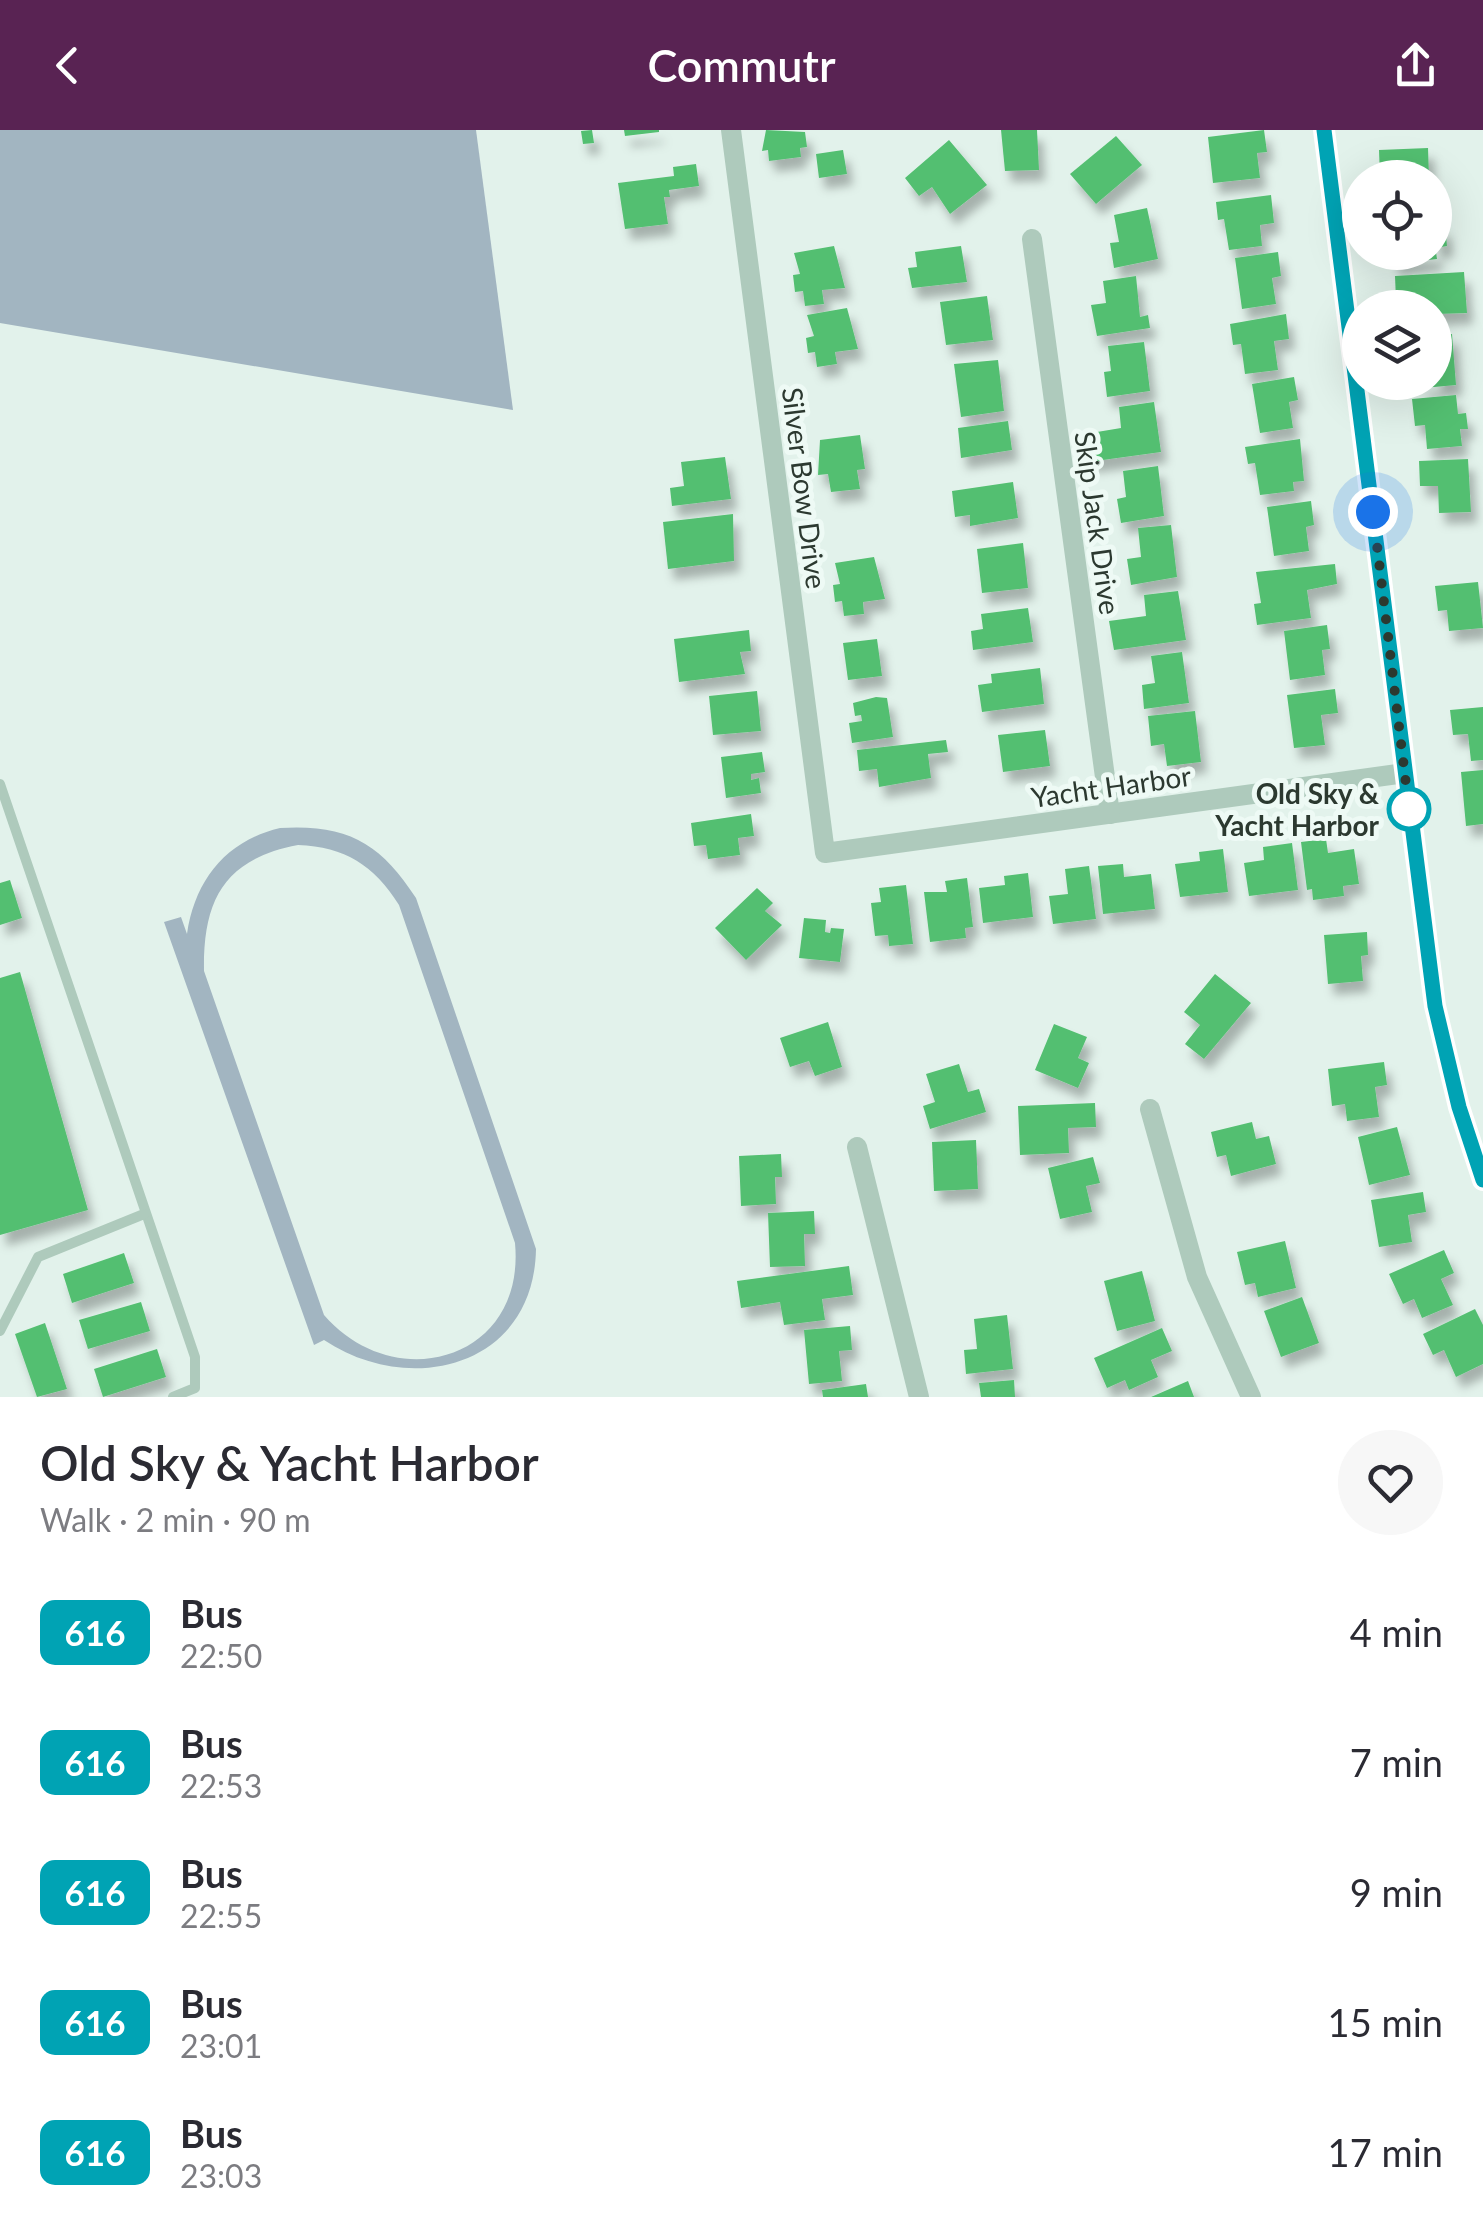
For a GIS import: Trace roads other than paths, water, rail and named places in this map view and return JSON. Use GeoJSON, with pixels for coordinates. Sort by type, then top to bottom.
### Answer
{"type":"FeatureCollection","features":[{"type":"Feature","properties":{"kind":"street","name":"Silver Bow Drive"},"geometry":{"type":"LineString","coordinates":[[731,130],[825,853]]}},
{"type":"Feature","properties":{"kind":"street"},"geometry":{"type":"LineString","coordinates":[[1324,130],[1435,1006],[1459,1107],[1483,1180]]}},
{"type":"Feature","properties":{"kind":"street","name":"Skip Jack Drive"},"geometry":{"type":"LineString","coordinates":[[1032,240],[1110,814]]}},
{"type":"Feature","properties":{"kind":"street","name":"Yacht Harbor"},"geometry":{"type":"LineString","coordinates":[[825,853],[1405,773]]}},
{"type":"Feature","properties":{"kind":"street"},"geometry":{"type":"LineString","coordinates":[[1150,1108],[1198,1277],[1251,1397]]}},
{"type":"Feature","properties":{"kind":"street"},"geometry":{"type":"LineString","coordinates":[[858,1147],[919,1397]]}},
{"type":"Feature","properties":{"kind":"lane"},"geometry":{"type":"LineString","coordinates":[[0,784],[196,1357],[196,1388],[173,1397]]}},
{"type":"Feature","properties":{"kind":"lane"},"geometry":{"type":"LineString","coordinates":[[0,1331],[38,1257],[144,1214]]}},
{"type":"Feature","properties":{"kind":"place","name":"Old Sky & Yacht Harbor"},"geometry":{"type":"Point","coordinates":[1409,809]}}]}
